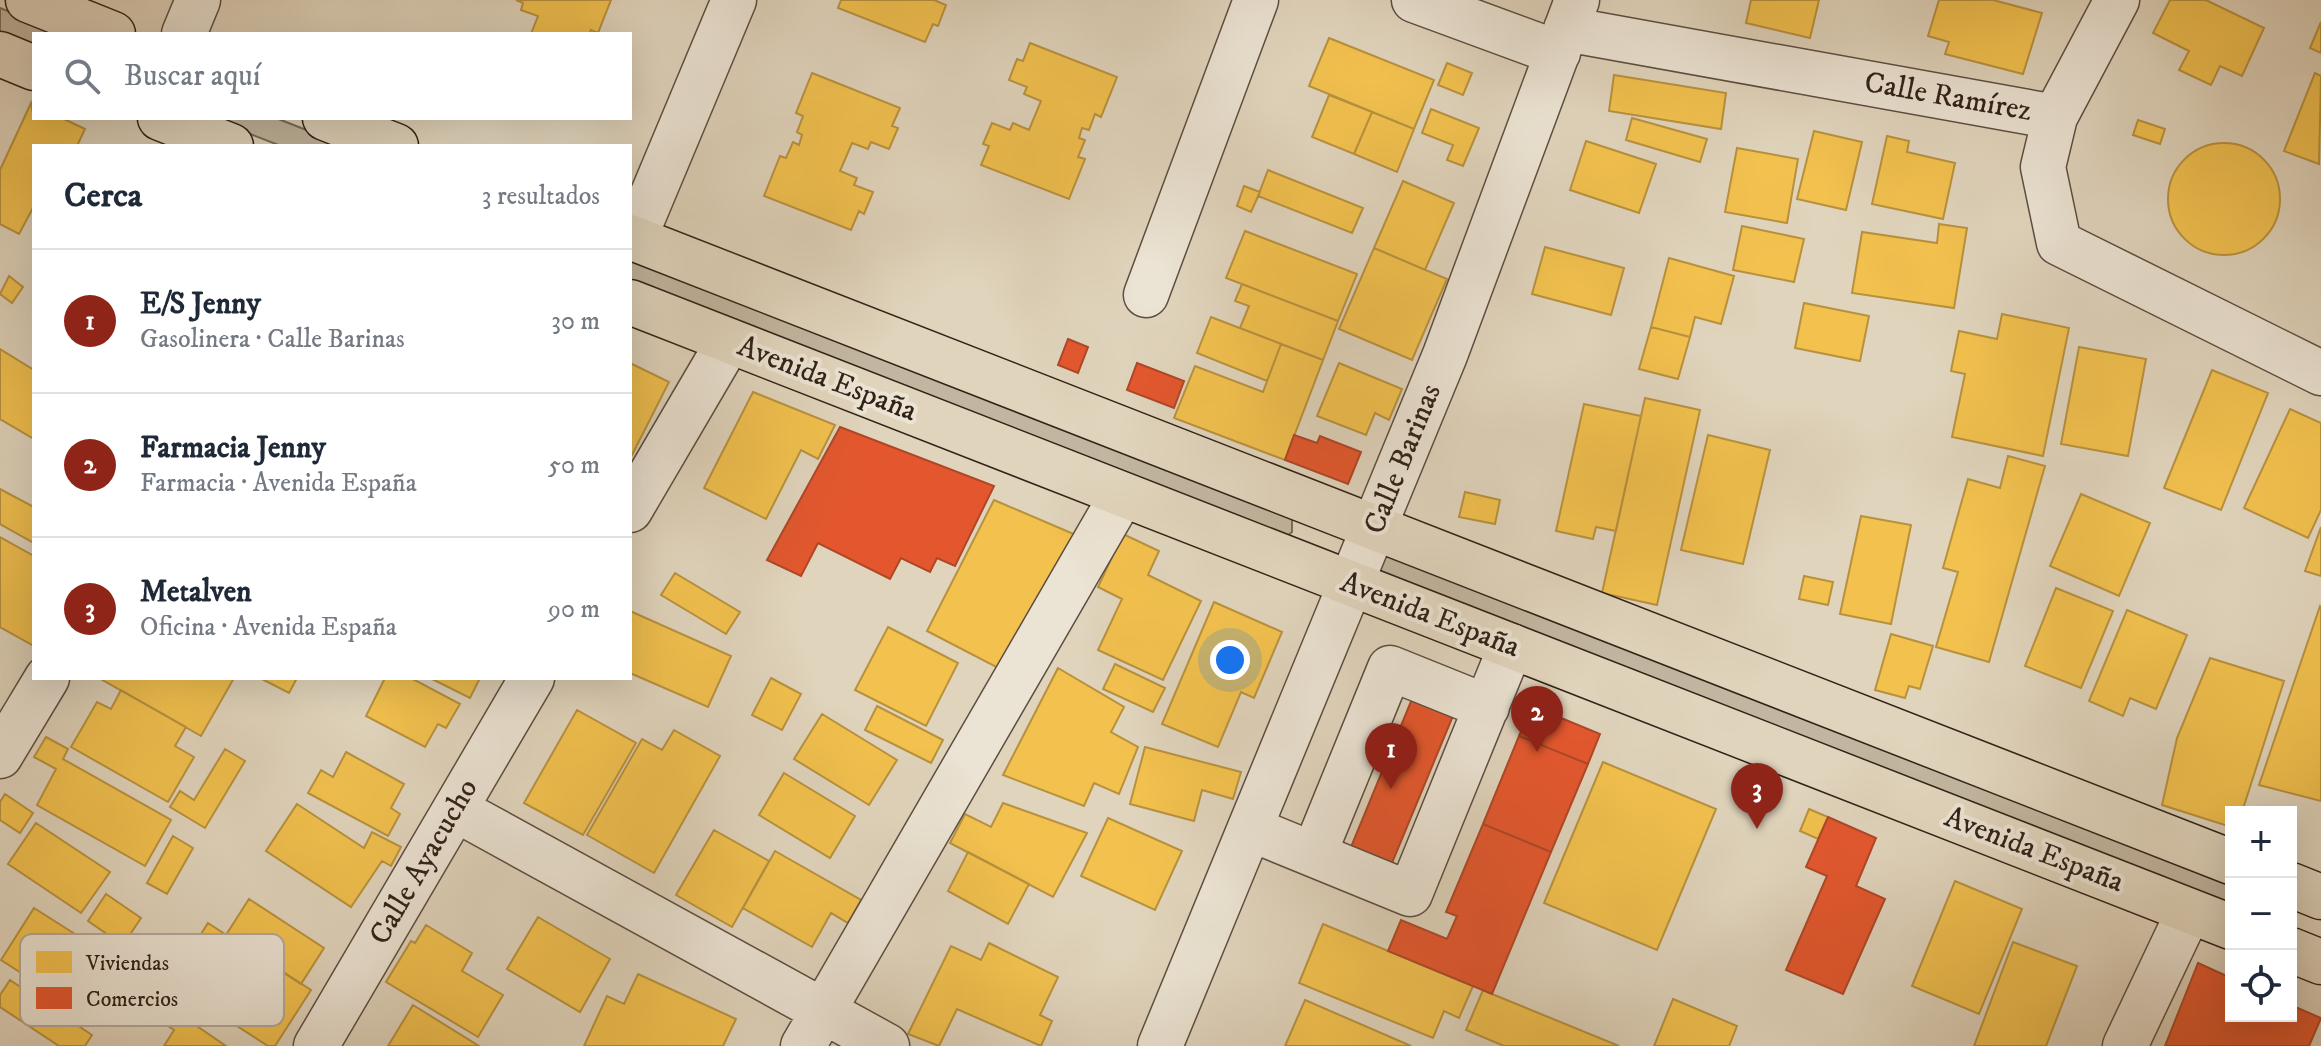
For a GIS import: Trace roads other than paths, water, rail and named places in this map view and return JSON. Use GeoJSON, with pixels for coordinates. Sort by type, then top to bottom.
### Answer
{"type":"FeatureCollection","features":[{"type":"Feature","properties":{"kind":"main road"},"geometry":{"type":"LineString","coordinates":[[28,0],[108,32]]}},
{"type":"Feature","properties":{"kind":"main road"},"geometry":{"type":"LineString","coordinates":[[0,54],[32,67]]}},
{"type":"Feature","properties":{"kind":"main road"},"geometry":{"type":"LineString","coordinates":[[165,120],[226,144]]}},
{"type":"Feature","properties":{"kind":"main road"},"geometry":{"type":"LineString","coordinates":[[330,120],[391,144]]}},
{"type":"Feature","properties":{"kind":"main road","name":"Avenida España"},"geometry":{"type":"LineString","coordinates":[[632,238],[2225,860]]}},
{"type":"Feature","properties":{"kind":"main road","name":"Avenida España"},"geometry":{"type":"LineString","coordinates":[[632,303],[2225,925]]}},
{"type":"Feature","properties":{"kind":"main road"},"geometry":{"type":"LineString","coordinates":[[2297,887],[2321,897]]}},
{"type":"Feature","properties":{"kind":"main road"},"geometry":{"type":"LineString","coordinates":[[2297,952],[2321,962]]}},
{"type":"Feature","properties":{"kind":"street"},"geometry":{"type":"LineString","coordinates":[[185,32],[198,0]]}},
{"type":"Feature","properties":{"kind":"street"},"geometry":{"type":"LineString","coordinates":[[632,238],[734,0]]}},
{"type":"Feature","properties":{"kind":"street"},"geometry":{"type":"LineString","coordinates":[[1146,295],[1256,0]]}},
{"type":"Feature","properties":{"kind":"street","name":"Calle Ramírez"},"geometry":{"type":"LineString","coordinates":[[1414,0],[2055,117],[2043,167],[2059,243],[2318,362]]}},
{"type":"Feature","properties":{"kind":"street"},"geometry":{"type":"LineString","coordinates":[[2055,117],[2117,0]]}},
{"type":"Feature","properties":{"kind":"street","name":"Calle Barinas"},"geometry":{"type":"LineString","coordinates":[[1160,1046],[1445,355],[1567,27]]}},
{"type":"Feature","properties":{"kind":"street"},"geometry":{"type":"LineString","coordinates":[[632,507],[729,341]]}},
{"type":"Feature","properties":{"kind":"street"},"geometry":{"type":"LineString","coordinates":[[813,1029],[1122,495]]}},
{"type":"Feature","properties":{"kind":"street"},"geometry":{"type":"LineString","coordinates":[[1251,829],[1410,894],[1511,646]]}},
{"type":"Feature","properties":{"kind":"street"},"geometry":{"type":"LineString","coordinates":[[1314,854],[1390,668],[1487,707]]}},
{"type":"Feature","properties":{"kind":"street"},"geometry":{"type":"LineString","coordinates":[[1318,669],[1365,727]]}},
{"type":"Feature","properties":{"kind":"street"},"geometry":{"type":"LineString","coordinates":[[0,756],[46,680]]}},
{"type":"Feature","properties":{"kind":"street","name":"Calle Ayacucho"},"geometry":{"type":"LineString","coordinates":[[316,1046],[531,680]]}},
{"type":"Feature","properties":{"kind":"street"},"geometry":{"type":"LineString","coordinates":[[455,809],[813,1029],[887,1046]]}},
{"type":"Feature","properties":{"kind":"street"},"geometry":{"type":"LineString","coordinates":[[2125,1046],[2189,911]]}},
{"type":"Feature","properties":{"kind":"place","name":"Farmacia Jenny"},"geometry":{"type":"Point","coordinates":[1537,752]}},
{"type":"Feature","properties":{"kind":"place","name":"E/S Jenny"},"geometry":{"type":"Point","coordinates":[1391,789]}},
{"type":"Feature","properties":{"kind":"place","name":"Metalven"},"geometry":{"type":"Point","coordinates":[1757,829]}}]}
